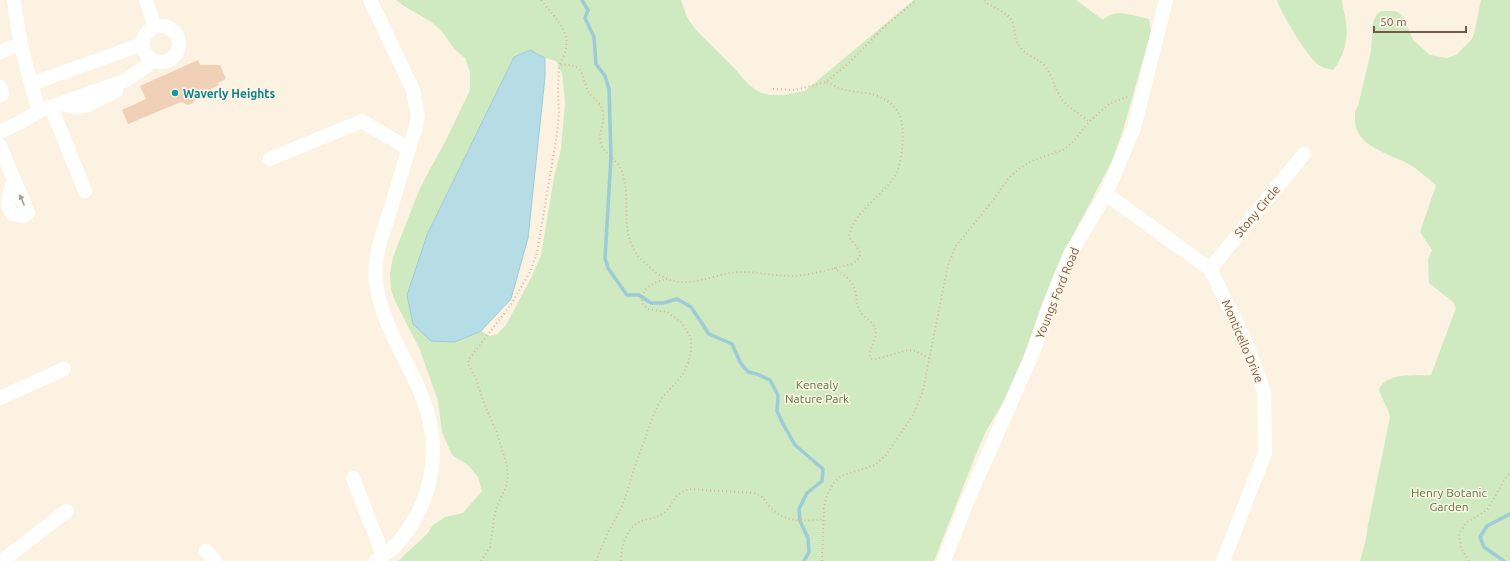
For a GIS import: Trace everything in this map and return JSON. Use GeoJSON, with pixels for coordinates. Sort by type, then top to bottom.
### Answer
{"type":"FeatureCollection","features":[{"type":"Feature","properties":{"kind":"street"},"geometry":{"type":"LineString","coordinates":[[14,0],[17,30],[31,84],[50,107],[85,191]]}},
{"type":"Feature","properties":{"kind":"street"},"geometry":{"type":"LineString","coordinates":[[146,0],[155,27]]}},
{"type":"Feature","properties":{"kind":"street"},"geometry":{"type":"LineString","coordinates":[[353,478],[380,558],[394,546],[410,525],[424,499],[431,476],[434,450],[431,424],[423,399],[380,307],[376,281],[377,252],[418,116],[413,90],[370,0]]}},
{"type":"Feature","properties":{"kind":"street","name":"Youngs Ford Road"},"geometry":{"type":"LineString","coordinates":[[944,561],[966,504],[1034,350],[1070,254],[1106,194],[1134,128],[1166,0]]}},
{"type":"Feature","properties":{"kind":"street"},"geometry":{"type":"LineString","coordinates":[[165,26],[172,29],[178,37],[180,44],[178,51],[171,59],[165,62],[154,61],[146,54],[143,44],[146,34],[155,27],[165,26]]}},
{"type":"Feature","properties":{"kind":"street"},"geometry":{"type":"LineString","coordinates":[[0,52],[20,44]]}},
{"type":"Feature","properties":{"kind":"street"},"geometry":{"type":"LineString","coordinates":[[31,84],[143,44]]}},
{"type":"Feature","properties":{"kind":"street"},"geometry":{"type":"LineString","coordinates":[[0,132],[50,107],[126,80],[154,61]]}},
{"type":"Feature","properties":{"kind":"street"},"geometry":{"type":"LineString","coordinates":[[0,87],[2,94],[0,95]]}},
{"type":"Feature","properties":{"kind":"street"},"geometry":{"type":"LineString","coordinates":[[270,159],[362,121],[409,149]]}},
{"type":"Feature","properties":{"kind":"street"},"geometry":{"type":"LineString","coordinates":[[0,146],[14,180]]}},
{"type":"Feature","properties":{"kind":"street","name":"Stony Circle"},"geometry":{"type":"LineString","coordinates":[[1210,269],[1304,154]]}},
{"type":"Feature","properties":{"kind":"street","name":"Monticello Drive"},"geometry":{"type":"LineString","coordinates":[[1106,194],[1210,269],[1245,340],[1264,392],[1265,453],[1223,561]]}},
{"type":"Feature","properties":{"kind":"street"},"geometry":{"type":"LineString","coordinates":[[0,398],[64,369]]}},
{"type":"Feature","properties":{"kind":"street"},"geometry":{"type":"LineString","coordinates":[[6,556],[67,511]]}},
{"type":"Feature","properties":{"kind":"path"},"geometry":{"type":"LineString","coordinates":[[482,561],[490,547],[495,513],[500,497],[506,487],[508,476],[507,466],[497,433],[484,406],[476,379],[468,364],[469,360],[510,306],[530,272],[536,253],[557,134],[559,65],[564,56],[567,43],[564,29],[541,0]]}},
{"type":"Feature","properties":{"kind":"path"},"geometry":{"type":"LineString","coordinates":[[773,89],[795,90],[826,82],[848,64],[885,26],[916,0]]}},
{"type":"Feature","properties":{"kind":"path"},"geometry":{"type":"LineString","coordinates":[[985,0],[1012,21],[1016,41],[1019,47],[1026,54],[1036,58],[1044,65],[1049,72],[1061,98],[1089,122]]}},
{"type":"Feature","properties":{"kind":"path"},"geometry":{"type":"LineString","coordinates":[[559,65],[570,65],[577,67],[582,73],[588,92],[601,106],[604,114],[600,142],[604,150],[620,165],[624,174],[626,227],[630,243],[636,255],[643,262],[667,279]]}},
{"type":"Feature","properties":{"kind":"path"},"geometry":{"type":"LineString","coordinates":[[596,561],[608,532],[620,511],[655,411],[662,398],[682,376],[688,363],[691,350],[691,338],[682,322],[667,312],[647,309],[642,303],[643,295],[650,284],[667,279],[690,282],[708,279],[728,273],[743,272],[795,276],[810,274],[852,264],[860,256],[860,252],[849,237],[850,232],[858,218],[894,178],[902,150],[902,125],[899,114],[894,107],[883,98],[876,95],[846,90],[826,82]]}},
{"type":"Feature","properties":{"kind":"path"},"geometry":{"type":"LineString","coordinates":[[822,561],[823,519],[827,495],[834,483],[841,476],[875,465],[886,455],[913,415],[923,391],[945,282],[956,246],[991,203],[1008,179],[1020,168],[1034,160],[1063,150],[1073,142],[1089,122],[1109,104],[1143,92]]}},
{"type":"Feature","properties":{"kind":"path"},"geometry":{"type":"LineString","coordinates":[[834,268],[850,281],[854,288],[858,308],[874,326],[876,331],[870,352],[871,359],[908,350],[916,351],[930,359]]}},
{"type":"Feature","properties":{"kind":"path"},"geometry":{"type":"LineString","coordinates":[[1469,561],[1461,548],[1459,534],[1466,523],[1487,510],[1510,473]]}},
{"type":"Feature","properties":{"kind":"path"},"geometry":{"type":"LineString","coordinates":[[621,561],[623,545],[632,528],[639,522],[665,513],[675,496],[689,489],[753,493],[762,496],[770,507],[788,518],[803,521],[823,519]]}},
{"type":"Feature","properties":{"kind":"green space","name":"Kenealy Nature Park"},"geometry":{"type":"Polygon","coordinates":[[[396,0],[681,0],[687,17],[695,29],[749,85],[759,92],[770,95],[784,95],[805,91],[914,0],[1076,0],[1103,20],[1108,16],[1119,13],[1149,19],[1151,31],[1149,39],[1123,130],[1112,161],[1058,264],[1020,366],[1005,399],[985,433],[934,561],[398,561],[427,534],[433,525],[445,517],[463,513],[482,491],[478,477],[468,465],[452,455],[442,432],[438,401],[420,350],[391,290],[390,273],[393,257],[420,188],[447,138],[470,90],[470,72],[465,58],[454,49],[442,31],[430,21],[396,0]],[[530,50],[514,57],[427,235],[407,295],[455,342],[481,331],[490,336],[497,334],[506,325],[532,276],[541,255],[554,177],[561,149],[565,102],[562,73],[556,61],[545,58],[530,50]]]}},
{"type":"Feature","properties":{"kind":"green space"},"geometry":{"type":"Polygon","coordinates":[[[1277,0],[1342,0],[1347,30],[1344,51],[1333,70],[1320,66],[1316,63],[1300,43],[1277,0]]]}},
{"type":"Feature","properties":{"kind":"green space","name":"Henry Botanic Garden"},"geometry":{"type":"Polygon","coordinates":[[[1481,0],[1510,0],[1510,561],[1360,561],[1366,539],[1390,417],[1379,389],[1388,380],[1395,377],[1431,375],[1456,308],[1453,302],[1429,283],[1428,259],[1432,250],[1420,232],[1436,185],[1420,171],[1409,164],[1374,148],[1360,136],[1356,128],[1355,112],[1358,106],[1371,51],[1373,22],[1377,14],[1381,11],[1395,11],[1399,13],[1405,21],[1413,40],[1430,55],[1447,58],[1456,55],[1471,40],[1474,34],[1481,0]]]}},
{"type":"Feature","properties":{"kind":"water"},"geometry":{"type":"Polygon","coordinates":[[[530,50],[545,58],[545,77],[528,238],[511,299],[481,331],[455,342],[431,341],[413,324],[407,295],[427,235],[514,57],[530,50]]]}},
{"type":"Feature","properties":{"kind":"building","name":"Waverly Heights"},"geometry":{"type":"Polygon","coordinates":[[[198,60],[200,65],[220,65],[226,79],[218,83],[219,85],[196,96],[193,103],[188,105],[181,102],[128,124],[122,110],[146,99],[140,86],[198,60]]]}},
{"type":"Feature","properties":{"kind":"waterway"},"geometry":{"type":"LineString","coordinates":[[582,0],[588,10],[585,18],[594,37],[596,64],[605,76],[609,89],[611,157],[605,258],[608,268],[627,295],[639,295],[651,303],[663,303],[677,299],[691,307],[709,334],[732,344],[740,362],[748,372],[770,380],[778,395],[777,411],[795,445],[823,469],[822,481],[807,493],[799,509],[800,521],[808,538],[809,552],[804,561]]}},
{"type":"Feature","properties":{"kind":"waterway"},"geometry":{"type":"LineString","coordinates":[[1504,561],[1484,547],[1480,537],[1487,526],[1510,514]]}},
{"type":"Feature","properties":{"kind":"place","name":"Waverly Heights"},"geometry":{"type":"Point","coordinates":[175,93]}}]}
